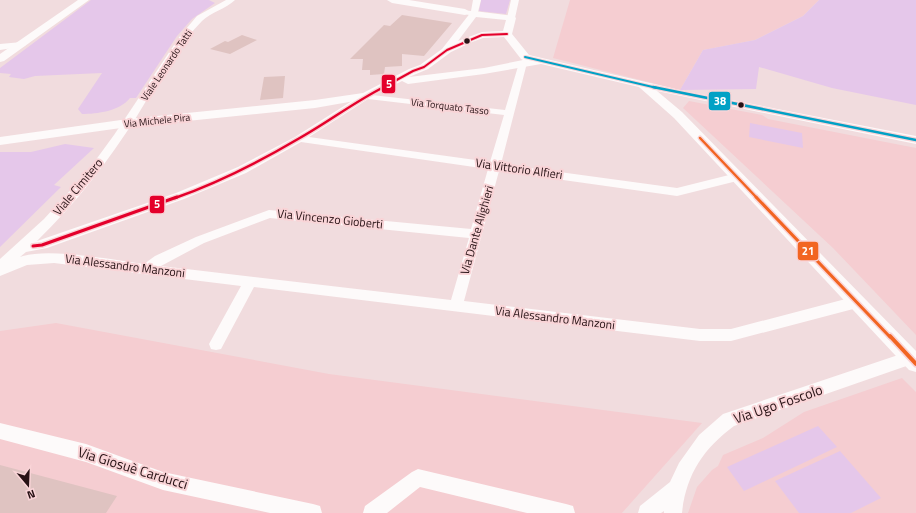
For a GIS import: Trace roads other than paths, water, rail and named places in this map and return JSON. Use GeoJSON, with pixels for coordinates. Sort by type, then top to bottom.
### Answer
{"type":"FeatureCollection","features":[{"type":"Feature","properties":{"kind":"street"},"geometry":{"type":"LineString","coordinates":[[0,59],[84,0]]}},
{"type":"Feature","properties":{"kind":"street","name":"Viale Leonardo Tatti"},"geometry":{"type":"LineString","coordinates":[[128,123],[183,38],[200,18],[231,0]]}},
{"type":"Feature","properties":{"kind":"street"},"geometry":{"type":"LineString","coordinates":[[392,0],[469,13],[511,18]]}},
{"type":"Feature","properties":{"kind":"street"},"geometry":{"type":"LineString","coordinates":[[447,50],[477,0]]}},
{"type":"Feature","properties":{"kind":"street"},"geometry":{"type":"LineString","coordinates":[[515,0],[507,34],[524,60]]}},
{"type":"Feature","properties":{"kind":"street"},"geometry":{"type":"LineString","coordinates":[[447,50],[482,35],[507,34]]}},
{"type":"Feature","properties":{"kind":"street"},"geometry":{"type":"LineString","coordinates":[[0,47],[22,44]]}},
{"type":"Feature","properties":{"kind":"street","name":"Via Michele Pira"},"geometry":{"type":"LineString","coordinates":[[0,141],[128,123],[315,104],[366,96],[424,67],[447,50]]}},
{"type":"Feature","properties":{"kind":"street"},"geometry":{"type":"LineString","coordinates":[[386,86],[437,76],[484,71],[524,60],[542,62],[680,93],[916,140]]}},
{"type":"Feature","properties":{"kind":"street","name":"Via Dante Alighieri"},"geometry":{"type":"LineString","coordinates":[[456,306],[524,60]]}},
{"type":"Feature","properties":{"kind":"street"},"geometry":{"type":"LineString","coordinates":[[424,67],[421,71],[423,74],[437,76]]}},
{"type":"Feature","properties":{"kind":"street"},"geometry":{"type":"LineString","coordinates":[[641,84],[678,115],[913,361]]}},
{"type":"Feature","properties":{"kind":"street"},"geometry":{"type":"LineString","coordinates":[[678,115],[680,93]]}},
{"type":"Feature","properties":{"kind":"street"},"geometry":{"type":"LineString","coordinates":[[24,246],[42,245],[180,196],[235,173],[299,138],[366,96]]}},
{"type":"Feature","properties":{"kind":"street","name":"Via Torquato Tasso"},"geometry":{"type":"LineString","coordinates":[[366,96],[509,113]]}},
{"type":"Feature","properties":{"kind":"street","name":"Via Michele Pira"},"geometry":{"type":"LineString","coordinates":[[315,104],[337,104],[346,109]]}},
{"type":"Feature","properties":{"kind":"street","name":"Viale Cimitero"},"geometry":{"type":"LineString","coordinates":[[0,267],[24,246],[76,192],[128,123]]}},
{"type":"Feature","properties":{"kind":"street","name":"Via Vittorio Alfieri"},"geometry":{"type":"LineString","coordinates":[[299,138],[677,192],[737,177]]}},
{"type":"Feature","properties":{"kind":"street","name":"Via Vincenzo Gioberti"},"geometry":{"type":"LineString","coordinates":[[148,268],[160,260],[200,240],[269,214],[476,234]]}},
{"type":"Feature","properties":{"kind":"street"},"geometry":{"type":"LineString","coordinates":[[54,258],[56,240]]}},
{"type":"Feature","properties":{"kind":"street","name":"Via Alessandro Manzoni"},"geometry":{"type":"LineString","coordinates":[[0,271],[26,260],[54,258],[700,335],[731,335],[857,302]]}},
{"type":"Feature","properties":{"kind":"street"},"geometry":{"type":"LineString","coordinates":[[216,344],[251,281]]}},
{"type":"Feature","properties":{"kind":"street","name":"Via Ugo Foscolo"},"geometry":{"type":"LineString","coordinates":[[673,513],[676,489],[681,477],[700,445],[715,429],[729,420],[913,361]]}},
{"type":"Feature","properties":{"kind":"street","name":"Via Giosuè Carducci"},"geometry":{"type":"LineString","coordinates":[[0,431],[86,453],[163,481],[313,513]]}},
{"type":"Feature","properties":{"kind":"street"},"geometry":{"type":"LineString","coordinates":[[372,513],[418,478],[566,513]]}},
{"type":"Feature","properties":{"kind":"street","name":"Via Ugo Foscolo"},"geometry":{"type":"LineString","coordinates":[[647,513],[676,489]]}}]}
